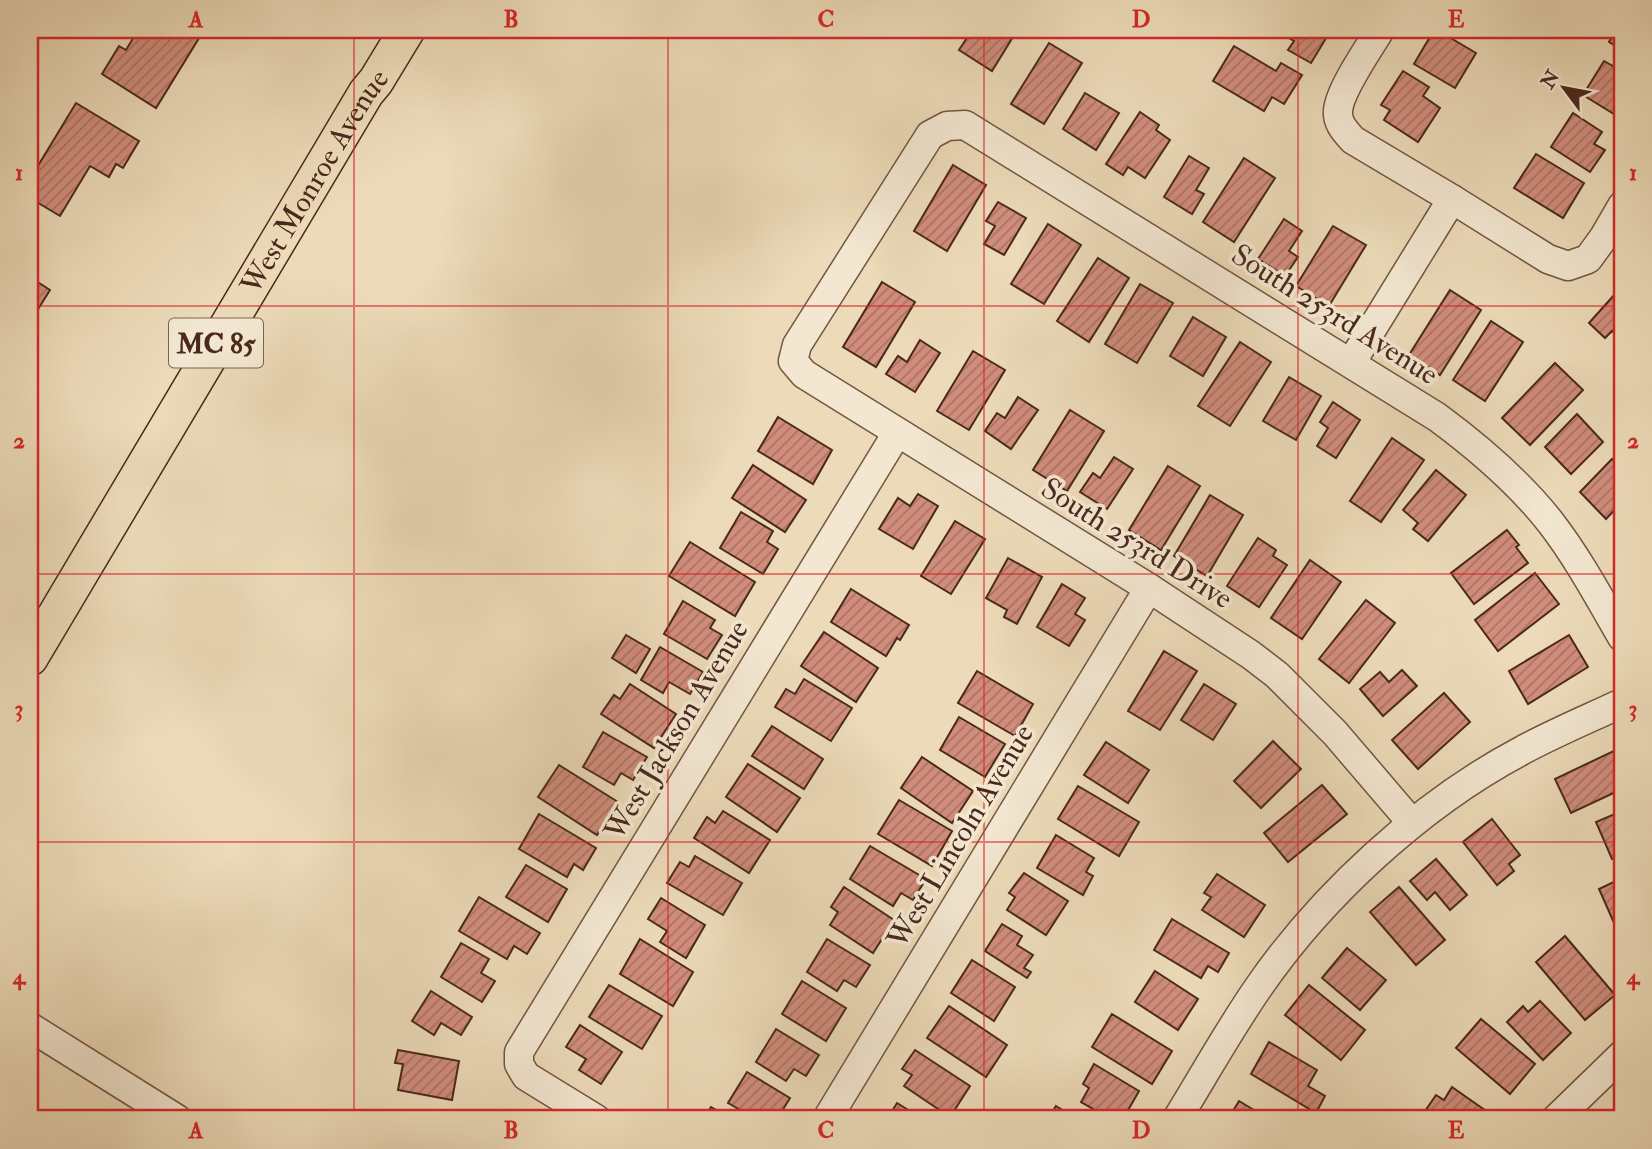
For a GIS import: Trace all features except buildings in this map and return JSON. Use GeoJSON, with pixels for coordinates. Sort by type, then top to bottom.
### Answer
{"type":"FeatureCollection","features":[{"type":"Feature","properties":{"kind":"main road","name":"West Monroe Avenue"},"geometry":{"type":"LineString","coordinates":[[30,658],[286,226],[407,30]]}},
{"type":"Feature","properties":{"kind":"street"},"geometry":{"type":"LineString","coordinates":[[1380,30],[1343,93],[1338,110],[1341,126],[1353,140],[1548,259],[1568,266],[1588,259],[1622,206]]}},
{"type":"Feature","properties":{"kind":"street","name":"South 253rd Avenue"},"geometry":{"type":"LineString","coordinates":[[947,126],[965,125],[1351,363],[1463,436],[1530,498],[1565,543],[1622,638]]}},
{"type":"Feature","properties":{"kind":"street","name":"South 253rd Drive"},"geometry":{"type":"LineString","coordinates":[[947,126],[930,135],[797,345],[793,360],[804,374],[1149,588],[1251,655],[1277,675],[1335,733],[1412,823]]}},
{"type":"Feature","properties":{"kind":"street"},"geometry":{"type":"LineString","coordinates":[[1351,363],[1452,199]]}},
{"type":"Feature","properties":{"kind":"street","name":"West Jackson Avenue"},"geometry":{"type":"LineString","coordinates":[[596,1119],[526,1076],[519,1064],[519,1052],[897,433]]}},
{"type":"Feature","properties":{"kind":"street","name":"West Lincoln Avenue"},"geometry":{"type":"LineString","coordinates":[[827,1119],[1149,588]]}},
{"type":"Feature","properties":{"kind":"street"},"geometry":{"type":"LineString","coordinates":[[1177,1119],[1258,987],[1322,908],[1360,871],[1412,823],[1483,773],[1521,751],[1622,703]]}},
{"type":"Feature","properties":{"kind":"street"},"geometry":{"type":"LineString","coordinates":[[30,1027],[177,1119]]}},
{"type":"Feature","properties":{"kind":"street"},"geometry":{"type":"LineString","coordinates":[[1556,1119],[1622,1055]]}}]}
